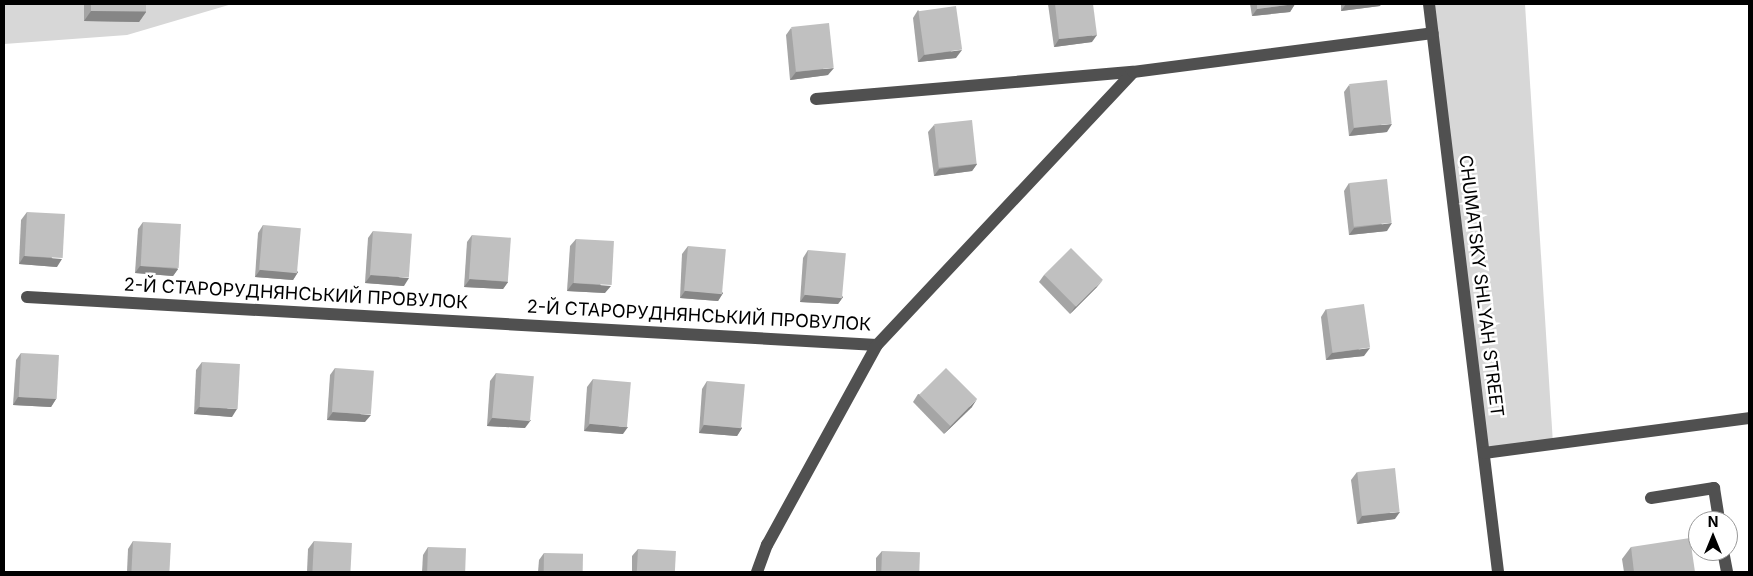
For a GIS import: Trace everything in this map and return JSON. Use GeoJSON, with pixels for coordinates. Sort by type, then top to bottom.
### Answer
{"type":"FeatureCollection","features":[{"type":"Feature","properties":{"kind":"street","name":"CHUMATSKY SHLYAH STREET"},"geometry":{"type":"LineString","coordinates":[[1429,4],[1498,572]]}},
{"type":"Feature","properties":{"kind":"street"},"geometry":{"type":"LineString","coordinates":[[816,99],[1133,72],[1432,33]]}},
{"type":"Feature","properties":{"kind":"street","name":"2-Й СТАРОРУДНЯНСЬКИЙ ПРОВУЛОК"},"geometry":{"type":"LineString","coordinates":[[27,297],[877,345],[1133,72]]}},
{"type":"Feature","properties":{"kind":"street"},"geometry":{"type":"LineString","coordinates":[[757,572],[767,545],[877,345]]}},
{"type":"Feature","properties":{"kind":"street"},"geometry":{"type":"LineString","coordinates":[[1484,453],[1749,418]]}},
{"type":"Feature","properties":{"kind":"street"},"geometry":{"type":"LineString","coordinates":[[1651,498],[1714,488],[1717,511]]}},
{"type":"Feature","properties":{"kind":"shaded area"},"geometry":{"type":"Polygon","coordinates":[[[4,4],[232,4],[127,35],[4,44],[4,4]]]}},
{"type":"Feature","properties":{"kind":"shaded area"},"geometry":{"type":"Polygon","coordinates":[[[1431,4],[1525,4],[1553,444],[1484,453],[1431,4]]]}},
{"type":"Feature","properties":{"kind":"building"},"geometry":{"type":"Polygon","coordinates":[[[91,4],[146,4],[146,11],[91,11],[91,4]]]}},
{"type":"Feature","properties":{"kind":"building"},"geometry":{"type":"Polygon","coordinates":[[[1055,4],[1093,4],[1097,35],[1059,39],[1055,4]]]}},
{"type":"Feature","properties":{"kind":"building"},"geometry":{"type":"Polygon","coordinates":[[[1257,4],[1295,4],[1257,9],[1257,4]]]}},
{"type":"Feature","properties":{"kind":"building"},"geometry":{"type":"Polygon","coordinates":[[[956,6],[962,50],[924,55],[918,11],[956,6]]]}},
{"type":"Feature","properties":{"kind":"building"},"geometry":{"type":"Polygon","coordinates":[[[829,23],[834,68],[796,72],[791,27],[829,23]]]}},
{"type":"Feature","properties":{"kind":"building"},"geometry":{"type":"Polygon","coordinates":[[[1387,80],[1392,124],[1354,128],[1349,84],[1387,80]]]}},
{"type":"Feature","properties":{"kind":"building"},"geometry":{"type":"Polygon","coordinates":[[[972,120],[977,164],[939,168],[934,124],[972,120]]]}},
{"type":"Feature","properties":{"kind":"building"},"geometry":{"type":"Polygon","coordinates":[[[1387,179],[1392,223],[1354,227],[1349,183],[1387,179]]]}},
{"type":"Feature","properties":{"kind":"building"},"geometry":{"type":"Polygon","coordinates":[[[27,212],[65,214],[63,258],[25,256],[27,212]]]}},
{"type":"Feature","properties":{"kind":"building"},"geometry":{"type":"Polygon","coordinates":[[[143,222],[181,224],[179,268],[141,266],[143,222]]]}},
{"type":"Feature","properties":{"kind":"building"},"geometry":{"type":"Polygon","coordinates":[[[263,225],[301,228],[297,273],[259,270],[263,225]]]}},
{"type":"Feature","properties":{"kind":"building"},"geometry":{"type":"Polygon","coordinates":[[[373,231],[412,234],[409,278],[370,275],[373,231]]]}},
{"type":"Feature","properties":{"kind":"building"},"geometry":{"type":"Polygon","coordinates":[[[472,235],[511,238],[508,282],[469,279],[472,235]]]}},
{"type":"Feature","properties":{"kind":"building"},"geometry":{"type":"Polygon","coordinates":[[[576,239],[614,241],[612,285],[574,283],[576,239]]]}},
{"type":"Feature","properties":{"kind":"building"},"geometry":{"type":"Polygon","coordinates":[[[688,246],[726,249],[722,294],[684,291],[688,246]]]}},
{"type":"Feature","properties":{"kind":"building"},"geometry":{"type":"Polygon","coordinates":[[[1071,248],[1103,280],[1076,307],[1044,275],[1071,248]]]}},
{"type":"Feature","properties":{"kind":"building"},"geometry":{"type":"Polygon","coordinates":[[[808,250],[846,253],[842,298],[804,295],[808,250]]]}},
{"type":"Feature","properties":{"kind":"building"},"geometry":{"type":"Polygon","coordinates":[[[1364,304],[1370,348],[1332,353],[1326,309],[1364,304]]]}},
{"type":"Feature","properties":{"kind":"building"},"geometry":{"type":"Polygon","coordinates":[[[21,353],[59,355],[57,399],[19,397],[21,353]]]}},
{"type":"Feature","properties":{"kind":"building"},"geometry":{"type":"Polygon","coordinates":[[[202,362],[240,364],[238,409],[200,407],[202,362]]]}},
{"type":"Feature","properties":{"kind":"building"},"geometry":{"type":"Polygon","coordinates":[[[335,368],[374,371],[371,415],[332,412],[335,368]]]}},
{"type":"Feature","properties":{"kind":"building"},"geometry":{"type":"Polygon","coordinates":[[[946,368],[977,399],[950,426],[919,395],[946,368]]]}},
{"type":"Feature","properties":{"kind":"building"},"geometry":{"type":"Polygon","coordinates":[[[496,373],[534,376],[530,421],[492,418],[496,373]]]}},
{"type":"Feature","properties":{"kind":"building"},"geometry":{"type":"Polygon","coordinates":[[[593,379],[631,382],[627,427],[589,424],[593,379]]]}},
{"type":"Feature","properties":{"kind":"building"},"geometry":{"type":"Polygon","coordinates":[[[707,381],[745,384],[741,428],[703,425],[707,381]]]}},
{"type":"Feature","properties":{"kind":"building"},"geometry":{"type":"Polygon","coordinates":[[[1395,468],[1400,512],[1362,516],[1357,472],[1395,468]]]}},
{"type":"Feature","properties":{"kind":"building"},"geometry":{"type":"Polygon","coordinates":[[[1688,538],[1688,561],[1693,561],[1695,572],[1634,572],[1631,547],[1688,538]]]}},
{"type":"Feature","properties":{"kind":"building"},"geometry":{"type":"Polygon","coordinates":[[[133,541],[171,543],[169,572],[131,572],[133,541]]]}},
{"type":"Feature","properties":{"kind":"building"},"geometry":{"type":"Polygon","coordinates":[[[314,541],[352,543],[350,572],[312,572],[314,541]]]}},
{"type":"Feature","properties":{"kind":"building"},"geometry":{"type":"Polygon","coordinates":[[[428,547],[466,548],[465,572],[427,572],[428,547]]]}},
{"type":"Feature","properties":{"kind":"building"},"geometry":{"type":"Polygon","coordinates":[[[638,549],[676,551],[675,572],[637,572],[638,549]]]}},
{"type":"Feature","properties":{"kind":"building"},"geometry":{"type":"Polygon","coordinates":[[[882,551],[920,552],[919,572],[881,572],[882,551]]]}},
{"type":"Feature","properties":{"kind":"building"},"geometry":{"type":"Polygon","coordinates":[[[544,553],[583,554],[583,572],[544,572],[544,553]]]}}]}
